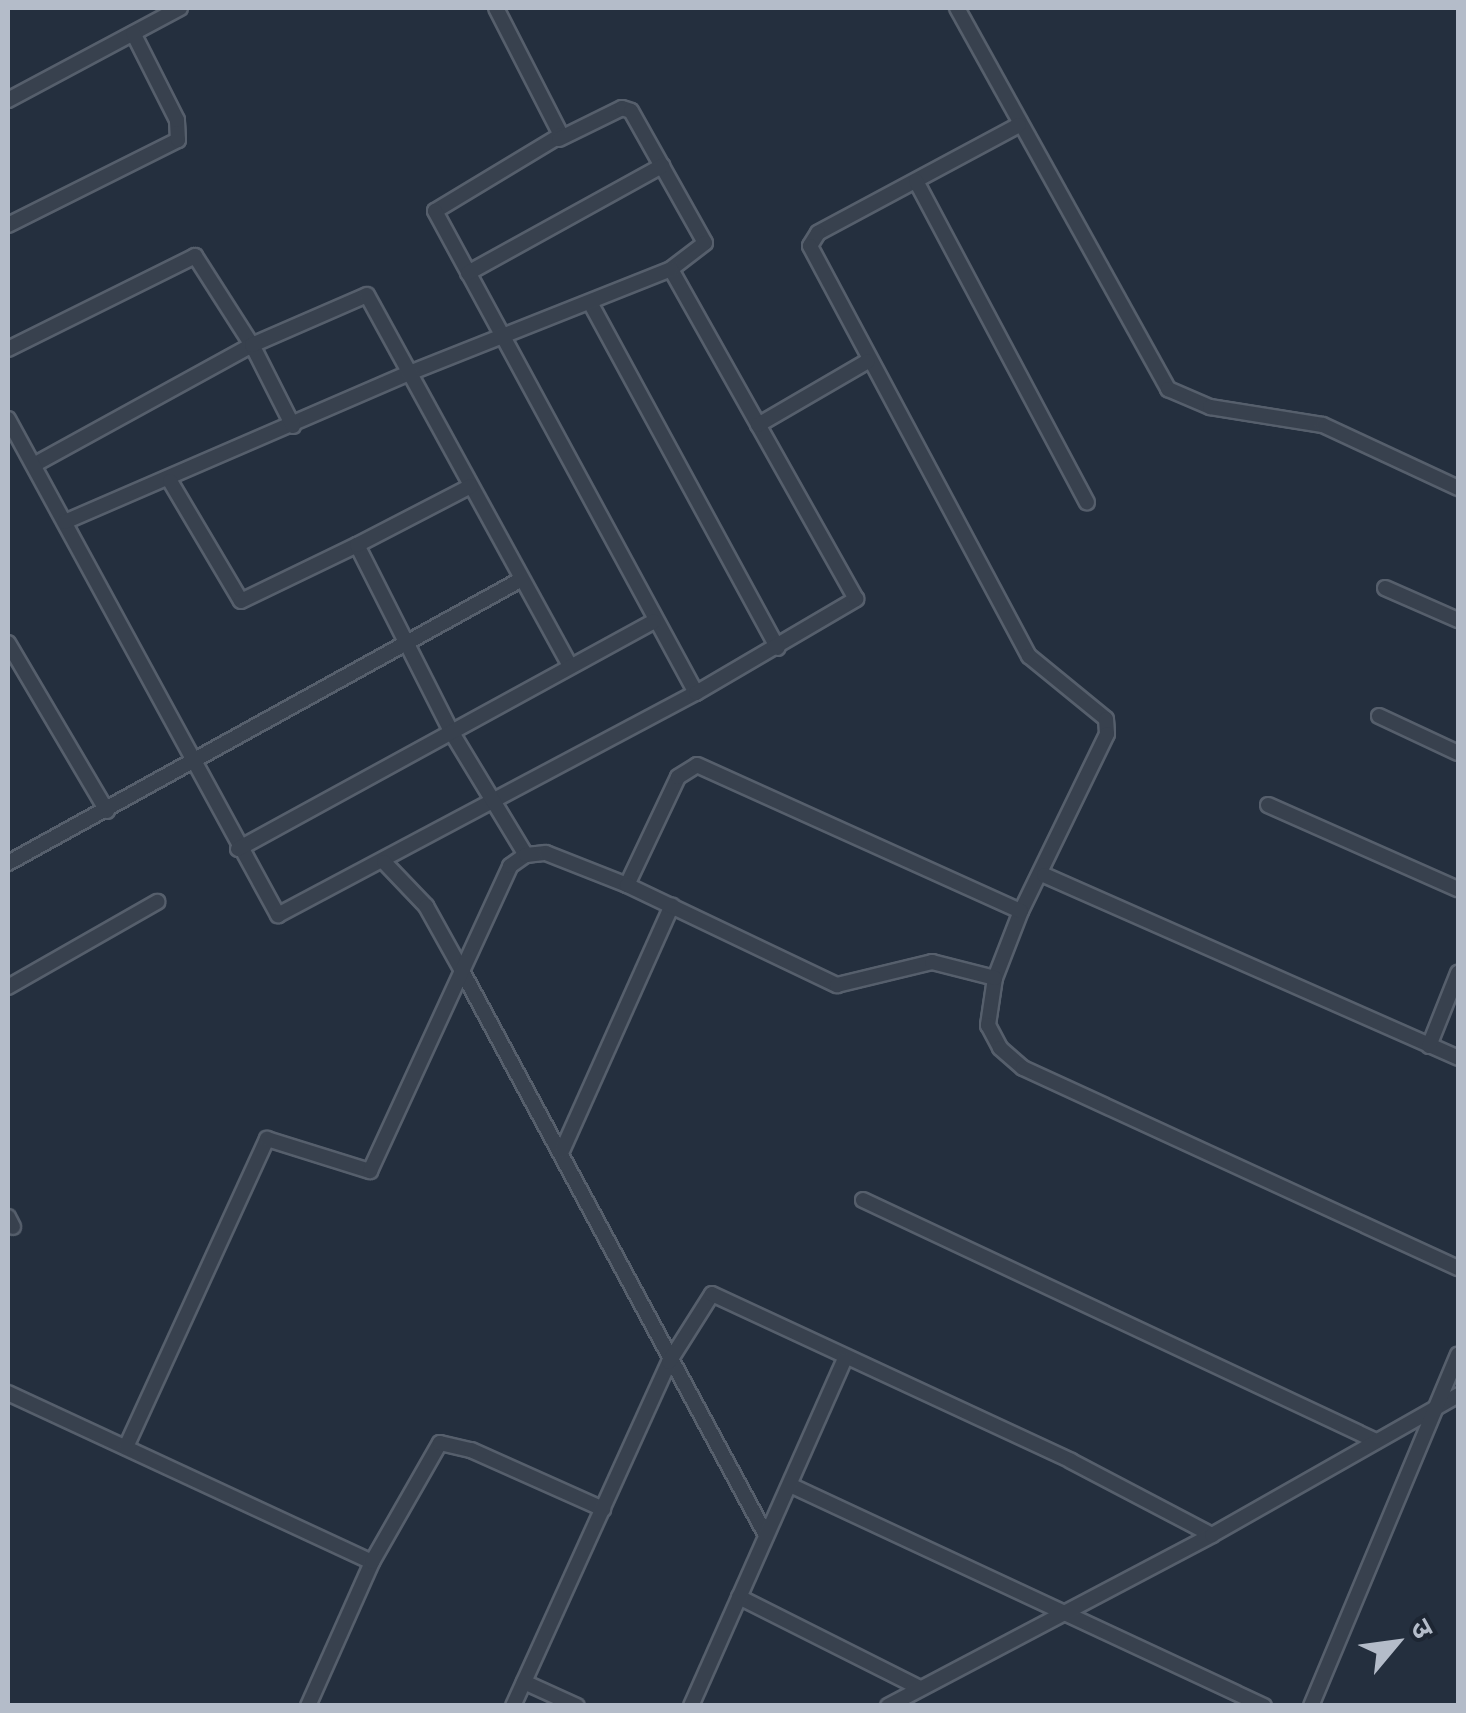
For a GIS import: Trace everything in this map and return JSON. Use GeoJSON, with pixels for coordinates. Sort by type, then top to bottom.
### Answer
{"type":"FeatureCollection","features":[{"type":"Feature","properties":{"kind":"street"},"geometry":{"type":"LineString","coordinates":[[8,100],[180,8]]}},
{"type":"Feature","properties":{"kind":"street"},"geometry":{"type":"LineString","coordinates":[[496,8],[559,139]]}},
{"type":"Feature","properties":{"kind":"street"},"geometry":{"type":"LineString","coordinates":[[957,8],[1168,389],[1210,407],[1323,425],[1455,486],[1458,469]]}},
{"type":"Feature","properties":{"kind":"street"},"geometry":{"type":"LineString","coordinates":[[8,224],[178,140],[177,120],[134,33]]}},
{"type":"Feature","properties":{"kind":"street"},"geometry":{"type":"LineString","coordinates":[[65,522],[145,484],[170,482],[409,373],[504,340],[592,306],[670,270],[706,244],[626,108],[559,139],[436,208],[468,273],[504,340],[654,621],[696,693]]}},
{"type":"Feature","properties":{"kind":"street"},"geometry":{"type":"LineString","coordinates":[[1019,126],[811,241],[868,361],[1029,656],[1106,719],[1107,734],[1044,874],[1021,911],[995,978],[988,1024],[1000,1048],[1023,1068],[1458,1268]]}},
{"type":"Feature","properties":{"kind":"street"},"geometry":{"type":"LineString","coordinates":[[468,273],[662,166]]}},
{"type":"Feature","properties":{"kind":"street"},"geometry":{"type":"LineString","coordinates":[[916,181],[1088,502]]}},
{"type":"Feature","properties":{"kind":"street"},"geometry":{"type":"LineString","coordinates":[[8,349],[195,256],[252,344],[294,426]]}},
{"type":"Feature","properties":{"kind":"street"},"geometry":{"type":"LineString","coordinates":[[8,420],[194,760],[238,849],[278,915],[696,693],[778,648],[856,598],[670,270]]}},
{"type":"Feature","properties":{"kind":"street"},"geometry":{"type":"LineString","coordinates":[[34,466],[252,344],[364,294],[570,666]]}},
{"type":"Feature","properties":{"kind":"street"},"geometry":{"type":"LineString","coordinates":[[592,306],[778,648]]}},
{"type":"Feature","properties":{"kind":"street"},"geometry":{"type":"LineString","coordinates":[[758,424],[868,361]]}},
{"type":"Feature","properties":{"kind":"street"},"geometry":{"type":"LineString","coordinates":[[170,482],[241,601],[471,486]]}},
{"type":"Feature","properties":{"kind":"street"},"geometry":{"type":"LineString","coordinates":[[357,546],[452,733],[526,855]]}},
{"type":"Feature","properties":{"kind":"street"},"geometry":{"type":"LineString","coordinates":[[8,864],[522,579]]}},
{"type":"Feature","properties":{"kind":"street"},"geometry":{"type":"LineString","coordinates":[[1385,588],[1458,620]]}},
{"type":"Feature","properties":{"kind":"street"},"geometry":{"type":"LineString","coordinates":[[238,849],[654,621]]}},
{"type":"Feature","properties":{"kind":"street"},"geometry":{"type":"LineString","coordinates":[[8,643],[107,810]]}},
{"type":"Feature","properties":{"kind":"street"},"geometry":{"type":"LineString","coordinates":[[1379,716],[1458,753]]}},
{"type":"Feature","properties":{"kind":"street"},"geometry":{"type":"LineString","coordinates":[[627,886],[678,777],[697,765],[1021,911]]}},
{"type":"Feature","properties":{"kind":"street"},"geometry":{"type":"LineString","coordinates":[[1268,805],[1458,889]]}},
{"type":"Feature","properties":{"kind":"street"},"geometry":{"type":"LineString","coordinates":[[126,1447],[268,1138],[370,1171],[510,866],[526,855],[546,852],[672,906],[836,984],[926,962],[995,978]]}},
{"type":"Feature","properties":{"kind":"street"},"geometry":{"type":"LineString","coordinates":[[384,862],[426,906],[562,1151],[669,1362],[766,1535]]}},
{"type":"Feature","properties":{"kind":"street"},"geometry":{"type":"LineString","coordinates":[[1044,874],[1458,1058]]}},
{"type":"Feature","properties":{"kind":"street"},"geometry":{"type":"LineString","coordinates":[[8,986],[157,902]]}},
{"type":"Feature","properties":{"kind":"street"},"geometry":{"type":"LineString","coordinates":[[562,1151],[672,906]]}},
{"type":"Feature","properties":{"kind":"street"},"geometry":{"type":"LineString","coordinates":[[1428,1046],[1458,974]]}},
{"type":"Feature","properties":{"kind":"street"},"geometry":{"type":"LineString","coordinates":[[863,1200],[1376,1442]]}},
{"type":"Feature","properties":{"kind":"street"},"geometry":{"type":"LineString","coordinates":[[513,1706],[669,1362],[703,1302],[715,1293],[844,1360],[1071,1461],[1212,1535]]}},
{"type":"Feature","properties":{"kind":"street"},"geometry":{"type":"LineString","coordinates":[[1311,1706],[1443,1405],[1458,1355]]}},
{"type":"Feature","properties":{"kind":"street"},"geometry":{"type":"LineString","coordinates":[[692,1706],[844,1360]]}},
{"type":"Feature","properties":{"kind":"street"},"geometry":{"type":"LineString","coordinates":[[8,1393],[372,1562]]}},
{"type":"Feature","properties":{"kind":"street"},"geometry":{"type":"LineString","coordinates":[[888,1706],[1212,1535],[1458,1395]]}},
{"type":"Feature","properties":{"kind":"street"},"geometry":{"type":"LineString","coordinates":[[308,1706],[372,1562],[443,1442],[603,1509]]}},
{"type":"Feature","properties":{"kind":"street"},"geometry":{"type":"LineString","coordinates":[[790,1485],[1264,1706]]}},
{"type":"Feature","properties":{"kind":"street"},"geometry":{"type":"LineString","coordinates":[[739,1598],[920,1688]]}},
{"type":"Feature","properties":{"kind":"street"},"geometry":{"type":"LineString","coordinates":[[524,1682],[576,1706]]}}]}
